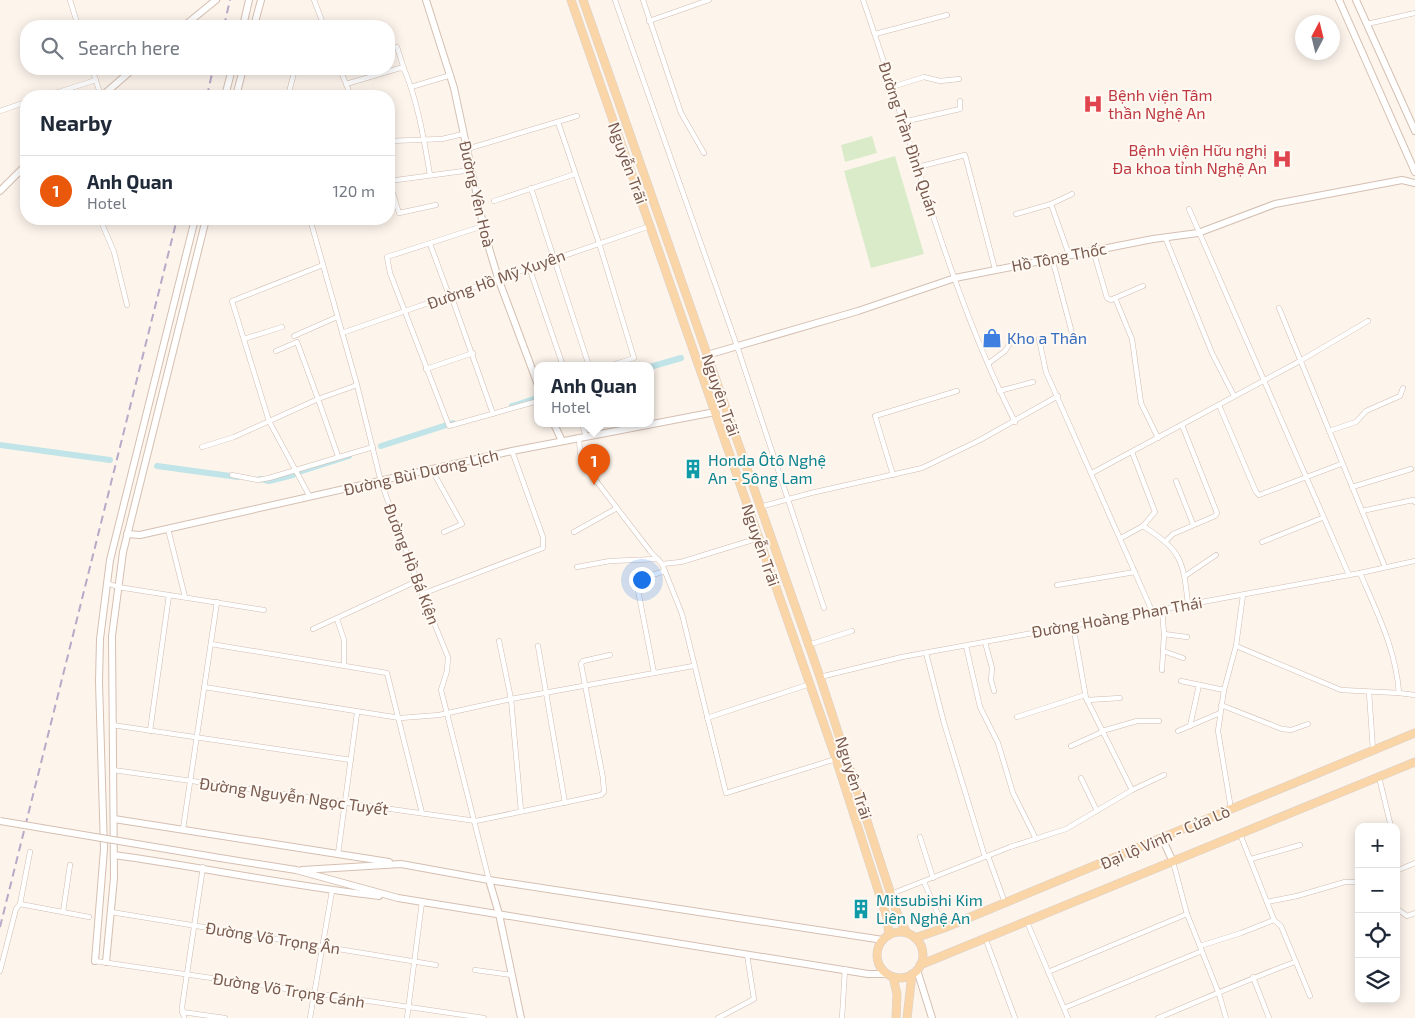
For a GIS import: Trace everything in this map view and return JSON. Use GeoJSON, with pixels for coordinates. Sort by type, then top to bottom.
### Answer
{"type":"FeatureCollection","features":[{"type":"Feature","properties":{"kind":"main road","name":"Nguyễn Trãi"},"geometry":{"type":"LineString","coordinates":[[571,0],[694,358],[716,412],[836,759],[880,892],[887,918],[886,937]]}},
{"type":"Feature","properties":{"kind":"main road","name":"Nguyên Trãi"},"geometry":{"type":"LineString","coordinates":[[583,0],[820,677],[891,894],[907,933]]}},
{"type":"Feature","properties":{"kind":"main road"},"geometry":{"type":"LineString","coordinates":[[694,358],[707,355]]}},
{"type":"Feature","properties":{"kind":"main road"},"geometry":{"type":"LineString","coordinates":[[716,412],[726,408]]}},
{"type":"Feature","properties":{"kind":"main road"},"geometry":{"type":"LineString","coordinates":[[759,538],[770,535]]}},
{"type":"Feature","properties":{"kind":"main road"},"geometry":{"type":"LineString","coordinates":[[788,622],[799,619]]}},
{"type":"Feature","properties":{"kind":"main road","name":"Đại lộ Vinh - Cửa Lò"},"geometry":{"type":"LineString","coordinates":[[915,938],[1005,903],[1415,733]]}},
{"type":"Feature","properties":{"kind":"main road"},"geometry":{"type":"LineString","coordinates":[[836,759],[846,755]]}},
{"type":"Feature","properties":{"kind":"main road","name":"Đại lộ Vinh - Cửa Lò"},"geometry":{"type":"LineString","coordinates":[[916,970],[1027,922],[1415,762]]}},
{"type":"Feature","properties":{"kind":"main road"},"geometry":{"type":"LineString","coordinates":[[907,1018],[916,970],[922,952],[915,938],[907,933],[886,937],[877,951],[877,958],[882,970],[890,975],[906,977],[916,970]]}},
{"type":"Feature","properties":{"kind":"main road"},"geometry":{"type":"LineString","coordinates":[[890,975],[897,994],[896,1018]]}},
{"type":"Feature","properties":{"kind":"street"},"geometry":{"type":"LineString","coordinates":[[70,0],[76,20]]}},
{"type":"Feature","properties":{"kind":"street"},"geometry":{"type":"LineString","coordinates":[[191,20],[216,0]]}},
{"type":"Feature","properties":{"kind":"street"},"geometry":{"type":"LineString","coordinates":[[245,20],[249,0]]}},
{"type":"Feature","properties":{"kind":"street"},"geometry":{"type":"LineString","coordinates":[[255,20],[260,0]]}},
{"type":"Feature","properties":{"kind":"street"},"geometry":{"type":"LineString","coordinates":[[314,0],[322,20]]}},
{"type":"Feature","properties":{"kind":"street","name":"Đường Yên Hoà"},"geometry":{"type":"LineString","coordinates":[[426,0],[451,75],[483,226],[498,278],[534,374]]}},
{"type":"Feature","properties":{"kind":"street"},"geometry":{"type":"LineString","coordinates":[[615,0],[738,346],[824,608]]}},
{"type":"Feature","properties":{"kind":"street"},"geometry":{"type":"LineString","coordinates":[[643,0],[681,113],[704,153]]}},
{"type":"Feature","properties":{"kind":"street"},"geometry":{"type":"LineString","coordinates":[[649,20],[709,0]]}},
{"type":"Feature","properties":{"kind":"street","name":"Đường Trần Đình Quán"},"geometry":{"type":"LineString","coordinates":[[863,0],[955,278],[999,391],[1015,422]]}},
{"type":"Feature","properties":{"kind":"street"},"geometry":{"type":"LineString","coordinates":[[1339,0],[1415,172]]}},
{"type":"Feature","properties":{"kind":"street"},"geometry":{"type":"LineString","coordinates":[[1356,0],[1415,130]]}},
{"type":"Feature","properties":{"kind":"street"},"geometry":{"type":"LineString","coordinates":[[1367,24],[1415,14]]}},
{"type":"Feature","properties":{"kind":"street"},"geometry":{"type":"LineString","coordinates":[[875,34],[947,15]]}},
{"type":"Feature","properties":{"kind":"street"},"geometry":{"type":"LineString","coordinates":[[397,47],[411,87],[424,139],[430,175]]}},
{"type":"Feature","properties":{"kind":"street"},"geometry":{"type":"LineString","coordinates":[[395,69],[404,69]]}},
{"type":"Feature","properties":{"kind":"street"},"geometry":{"type":"LineString","coordinates":[[94,75],[100,90]]}},
{"type":"Feature","properties":{"kind":"street"},"geometry":{"type":"LineString","coordinates":[[109,90],[126,75]]}},
{"type":"Feature","properties":{"kind":"street"},"geometry":{"type":"LineString","coordinates":[[227,90],[230,75]]}},
{"type":"Feature","properties":{"kind":"street"},"geometry":{"type":"LineString","coordinates":[[238,90],[241,75]]}},
{"type":"Feature","properties":{"kind":"street"},"geometry":{"type":"LineString","coordinates":[[290,90],[293,75]]}},
{"type":"Feature","properties":{"kind":"street"},"geometry":{"type":"LineString","coordinates":[[342,75],[348,90]]}},
{"type":"Feature","properties":{"kind":"street"},"geometry":{"type":"LineString","coordinates":[[346,84],[376,75]]}},
{"type":"Feature","properties":{"kind":"street"},"geometry":{"type":"LineString","coordinates":[[411,87],[451,75]]}},
{"type":"Feature","properties":{"kind":"street"},"geometry":{"type":"LineString","coordinates":[[892,87],[924,77],[940,81],[959,79]]}},
{"type":"Feature","properties":{"kind":"street"},"geometry":{"type":"LineString","coordinates":[[65,90],[96,80]]}},
{"type":"Feature","properties":{"kind":"street"},"geometry":{"type":"LineString","coordinates":[[903,122],[960,109],[960,101]]}},
{"type":"Feature","properties":{"kind":"street"},"geometry":{"type":"LineString","coordinates":[[0,111],[20,104]]}},
{"type":"Feature","properties":{"kind":"street"},"geometry":{"type":"LineString","coordinates":[[467,149],[577,116]]}},
{"type":"Feature","properties":{"kind":"street"},"geometry":{"type":"LineString","coordinates":[[558,122],[599,243],[634,358],[622,362]]}},
{"type":"Feature","properties":{"kind":"street"},"geometry":{"type":"LineString","coordinates":[[395,141],[442,139],[464,134]]}},
{"type":"Feature","properties":{"kind":"street"},"geometry":{"type":"LineString","coordinates":[[918,167],[965,154],[995,269]]}},
{"type":"Feature","properties":{"kind":"street"},"geometry":{"type":"LineString","coordinates":[[395,180],[471,170]]}},
{"type":"Feature","properties":{"kind":"street"},"geometry":{"type":"LineString","coordinates":[[0,191],[20,171]]}},
{"type":"Feature","properties":{"kind":"street"},"geometry":{"type":"LineString","coordinates":[[494,200],[575,174]]}},
{"type":"Feature","properties":{"kind":"street","name":"Hồ Tông Thốc"},"geometry":{"type":"LineString","coordinates":[[707,355],[858,311],[955,278],[1093,250],[1198,233],[1285,202],[1402,180],[1415,183]]}},
{"type":"Feature","properties":{"kind":"street"},"geometry":{"type":"LineString","coordinates":[[531,188],[588,362]]}},
{"type":"Feature","properties":{"kind":"street"},"geometry":{"type":"LineString","coordinates":[[1016,214],[1051,204],[1072,194]]}},
{"type":"Feature","properties":{"kind":"street"},"geometry":{"type":"LineString","coordinates":[[395,200],[399,213],[436,205]]}},
{"type":"Feature","properties":{"kind":"street"},"geometry":{"type":"LineString","coordinates":[[1051,204],[1069,255]]}},
{"type":"Feature","properties":{"kind":"street"},"geometry":{"type":"LineString","coordinates":[[1189,209],[1262,381],[1349,576]]}},
{"type":"Feature","properties":{"kind":"street"},"geometry":{"type":"LineString","coordinates":[[103,225],[114,252],[127,305]]}},
{"type":"Feature","properties":{"kind":"street"},"geometry":{"type":"LineString","coordinates":[[95,961],[104,849],[99,682],[100,639],[106,582],[194,225]]}},
{"type":"Feature","properties":{"kind":"street"},"geometry":{"type":"LineString","coordinates":[[106,962],[114,853],[112,636],[118,587],[128,534],[205,225]]}},
{"type":"Feature","properties":{"kind":"street","name":"Đường Hồ Bá Kiện"},"geometry":{"type":"LineString","coordinates":[[312,225],[357,385],[381,482],[417,581],[448,657],[447,671],[441,688],[476,821],[489,880]]}},
{"type":"Feature","properties":{"kind":"street"},"geometry":{"type":"LineString","coordinates":[[483,226],[387,257],[390,274],[448,424],[451,427],[534,401]]}},
{"type":"Feature","properties":{"kind":"street","name":"Đường Hồ Mỹ Xuyên"},"geometry":{"type":"LineString","coordinates":[[342,333],[650,226]]}},
{"type":"Feature","properties":{"kind":"street"},"geometry":{"type":"LineString","coordinates":[[1165,237],[1188,296],[1234,396]]}},
{"type":"Feature","properties":{"kind":"street"},"geometry":{"type":"LineString","coordinates":[[430,244],[473,353],[493,414]]}},
{"type":"Feature","properties":{"kind":"street"},"geometry":{"type":"LineString","coordinates":[[1093,250],[1107,298],[1110,300],[1143,286]]}},
{"type":"Feature","properties":{"kind":"street"},"geometry":{"type":"LineString","coordinates":[[1052,258],[1072,333]]}},
{"type":"Feature","properties":{"kind":"street"},"geometry":{"type":"LineString","coordinates":[[310,497],[269,421],[232,301],[323,265]]}},
{"type":"Feature","properties":{"kind":"street"},"geometry":{"type":"LineString","coordinates":[[529,267],[562,362]]}},
{"type":"Feature","properties":{"kind":"street"},"geometry":{"type":"LineString","coordinates":[[1115,298],[1132,339],[1141,403],[1158,438]]}},
{"type":"Feature","properties":{"kind":"street"},"geometry":{"type":"LineString","coordinates":[[1279,308],[1341,464],[1385,567]]}},
{"type":"Feature","properties":{"kind":"street"},"geometry":{"type":"LineString","coordinates":[[294,336],[337,316]]}},
{"type":"Feature","properties":{"kind":"street"},"geometry":{"type":"LineString","coordinates":[[1092,473],[1300,361],[1368,321]]}},
{"type":"Feature","properties":{"kind":"street"},"geometry":{"type":"LineString","coordinates":[[244,339],[282,328]]}},
{"type":"Feature","properties":{"kind":"street"},"geometry":{"type":"LineString","coordinates":[[1039,339],[1044,367],[1152,611]]}},
{"type":"Feature","properties":{"kind":"street"},"geometry":{"type":"LineString","coordinates":[[276,351],[297,342],[338,456]]}},
{"type":"Feature","properties":{"kind":"street"},"geometry":{"type":"LineString","coordinates":[[988,363],[1006,352],[1009,345]]}},
{"type":"Feature","properties":{"kind":"street"},"geometry":{"type":"LineString","coordinates":[[426,368],[473,353]]}},
{"type":"Feature","properties":{"kind":"street"},"geometry":{"type":"LineString","coordinates":[[999,391],[1033,382]]}},
{"type":"Feature","properties":{"kind":"street"},"geometry":{"type":"LineString","coordinates":[[202,447],[234,437],[318,399],[357,385]]}},
{"type":"Feature","properties":{"kind":"street"},"geometry":{"type":"LineString","coordinates":[[1329,431],[1356,422],[1366,412],[1400,396],[1403,388]]}},
{"type":"Feature","properties":{"kind":"street"},"geometry":{"type":"LineString","coordinates":[[893,475],[875,416],[957,391]]}},
{"type":"Feature","properties":{"kind":"street"},"geometry":{"type":"LineString","coordinates":[[760,507],[928,465],[1015,422],[1058,396]]}},
{"type":"Feature","properties":{"kind":"street"},"geometry":{"type":"LineString","coordinates":[[1219,405],[1258,494],[1262,495],[1341,464]]}},
{"type":"Feature","properties":{"kind":"street","name":"Đường Bùi Dương Lịch"},"geometry":{"type":"LineString","coordinates":[[654,424],[716,412]]}},
{"type":"Feature","properties":{"kind":"street"},"geometry":{"type":"LineString","coordinates":[[1166,540],[1173,534],[1193,524],[1215,516],[1217,512],[1182,425]]}},
{"type":"Feature","properties":{"kind":"street"},"geometry":{"type":"LineString","coordinates":[[555,427],[562,441]]}},
{"type":"Feature","properties":{"kind":"street"},"geometry":{"type":"LineString","coordinates":[[582,427],[580,453],[585,466],[662,564],[682,614],[693,666],[726,793],[836,759]]}},
{"type":"Feature","properties":{"kind":"street","name":"Đường Bùi Dương Lịch"},"geometry":{"type":"LineString","coordinates":[[128,534],[140,535],[512,451],[636,427]]}},
{"type":"Feature","properties":{"kind":"street"},"geometry":{"type":"LineString","coordinates":[[232,475],[263,480],[373,447]]}},
{"type":"Feature","properties":{"kind":"street"},"geometry":{"type":"LineString","coordinates":[[422,594],[543,548],[543,537],[512,451]]}},
{"type":"Feature","properties":{"kind":"street"},"geometry":{"type":"LineString","coordinates":[[1121,538],[1143,526],[1153,516],[1155,510],[1132,452]]}},
{"type":"Feature","properties":{"kind":"street"},"geometry":{"type":"LineString","coordinates":[[1352,486],[1411,469]]}},
{"type":"Feature","properties":{"kind":"street"},"geometry":{"type":"LineString","coordinates":[[432,470],[462,524],[444,532]]}},
{"type":"Feature","properties":{"kind":"street"},"geometry":{"type":"LineString","coordinates":[[1176,481],[1193,524]]}},
{"type":"Feature","properties":{"kind":"street"},"geometry":{"type":"LineString","coordinates":[[1362,511],[1413,500],[1415,502]]}},
{"type":"Feature","properties":{"kind":"street"},"geometry":{"type":"LineString","coordinates":[[574,532],[617,508]]}},
{"type":"Feature","properties":{"kind":"street"},"geometry":{"type":"LineString","coordinates":[[1262,542],[1322,518]]}},
{"type":"Feature","properties":{"kind":"street"},"geometry":{"type":"LineString","coordinates":[[1143,526],[1166,540],[1178,556],[1185,576],[1188,604]]}},
{"type":"Feature","properties":{"kind":"street"},"geometry":{"type":"LineString","coordinates":[[168,529],[185,597]]}},
{"type":"Feature","properties":{"kind":"street"},"geometry":{"type":"LineString","coordinates":[[662,564],[681,562],[759,538]]}},
{"type":"Feature","properties":{"kind":"street"},"geometry":{"type":"LineString","coordinates":[[1185,576],[1216,555]]}},
{"type":"Feature","properties":{"kind":"street"},"geometry":{"type":"LineString","coordinates":[[577,567],[610,561],[658,559]]}},
{"type":"Feature","properties":{"kind":"street","name":"Đường Hoàng Phan Thái"},"geometry":{"type":"LineString","coordinates":[[820,677],[926,653],[1360,574],[1415,561]]}},
{"type":"Feature","properties":{"kind":"street"},"geometry":{"type":"LineString","coordinates":[[654,673],[636,580],[665,571]]}},
{"type":"Feature","properties":{"kind":"street"},"geometry":{"type":"LineString","coordinates":[[1057,585],[1135,572]]}},
{"type":"Feature","properties":{"kind":"street"},"geometry":{"type":"LineString","coordinates":[[1360,574],[1387,637],[1399,693]]}},
{"type":"Feature","properties":{"kind":"street"},"geometry":{"type":"LineString","coordinates":[[313,629],[417,581]]}},
{"type":"Feature","properties":{"kind":"street"},"geometry":{"type":"LineString","coordinates":[[106,582],[118,587],[264,610]]}},
{"type":"Feature","properties":{"kind":"street"},"geometry":{"type":"LineString","coordinates":[[150,731],[169,595]]}},
{"type":"Feature","properties":{"kind":"street"},"geometry":{"type":"LineString","coordinates":[[1231,810],[1218,741],[1221,705],[1236,646],[1243,595]]}},
{"type":"Feature","properties":{"kind":"street"},"geometry":{"type":"LineString","coordinates":[[183,829],[217,602]]}},
{"type":"Feature","properties":{"kind":"street"},"geometry":{"type":"LineString","coordinates":[[1162,609],[1164,634],[1162,670]]}},
{"type":"Feature","properties":{"kind":"street"},"geometry":{"type":"LineString","coordinates":[[336,619],[344,640],[344,665]]}},
{"type":"Feature","properties":{"kind":"street"},"geometry":{"type":"LineString","coordinates":[[1073,625],[1087,700],[1132,790]]}},
{"type":"Feature","properties":{"kind":"street"},"geometry":{"type":"LineString","coordinates":[[808,646],[852,631]]}},
{"type":"Feature","properties":{"kind":"street"},"geometry":{"type":"LineString","coordinates":[[1164,634],[1187,636]]}},
{"type":"Feature","properties":{"kind":"street"},"geometry":{"type":"LineString","coordinates":[[499,641],[511,699],[521,811]]}},
{"type":"Feature","properties":{"kind":"street"},"geometry":{"type":"LineString","coordinates":[[985,642],[992,668],[990,680],[994,691]]}},
{"type":"Feature","properties":{"kind":"street"},"geometry":{"type":"LineString","coordinates":[[211,644],[387,673],[400,718],[422,813]]}},
{"type":"Feature","properties":{"kind":"street"},"geometry":{"type":"LineString","coordinates":[[538,646],[565,803]]}},
{"type":"Feature","properties":{"kind":"street"},"geometry":{"type":"LineString","coordinates":[[966,646],[980,707],[998,743],[1013,793],[1036,839]]}},
{"type":"Feature","properties":{"kind":"street"},"geometry":{"type":"LineString","coordinates":[[1236,646],[1341,690],[1415,694]]}},
{"type":"Feature","properties":{"kind":"street"},"geometry":{"type":"LineString","coordinates":[[1163,651],[1183,658]]}},
{"type":"Feature","properties":{"kind":"street"},"geometry":{"type":"LineString","coordinates":[[926,653],[944,723],[986,856],[1005,903]]}},
{"type":"Feature","properties":{"kind":"street"},"geometry":{"type":"LineString","coordinates":[[476,821],[601,795],[604,792],[582,662],[610,655]]}},
{"type":"Feature","properties":{"kind":"street"},"geometry":{"type":"LineString","coordinates":[[204,688],[357,713],[400,718],[439,716],[448,712],[511,699],[693,666]]}},
{"type":"Feature","properties":{"kind":"street"},"geometry":{"type":"LineString","coordinates":[[1182,681],[1224,690]]}},
{"type":"Feature","properties":{"kind":"street"},"geometry":{"type":"LineString","coordinates":[[707,718],[810,684]]}},
{"type":"Feature","properties":{"kind":"street"},"geometry":{"type":"LineString","coordinates":[[1190,726],[1199,685]]}},
{"type":"Feature","properties":{"kind":"street"},"geometry":{"type":"LineString","coordinates":[[1370,692],[1374,750]]}},
{"type":"Feature","properties":{"kind":"street"},"geometry":{"type":"LineString","coordinates":[[1017,717],[1085,694]]}},
{"type":"Feature","properties":{"kind":"street"},"geometry":{"type":"LineString","coordinates":[[1087,700],[1120,698]]}},
{"type":"Feature","properties":{"kind":"street"},"geometry":{"type":"LineString","coordinates":[[1221,705],[1284,730],[1308,724]]}},
{"type":"Feature","properties":{"kind":"street"},"geometry":{"type":"LineString","coordinates":[[338,854],[357,713]]}},
{"type":"Feature","properties":{"kind":"street"},"geometry":{"type":"LineString","coordinates":[[1178,731],[1220,713]]}},
{"type":"Feature","properties":{"kind":"street"},"geometry":{"type":"LineString","coordinates":[[1071,746],[1102,732],[1137,721],[1159,721]]}},
{"type":"Feature","properties":{"kind":"street"},"geometry":{"type":"LineString","coordinates":[[112,725],[351,760]]}},
{"type":"Feature","properties":{"kind":"street","name":"Đường Nguyễn Ngọc Tuyết"},"geometry":{"type":"LineString","coordinates":[[113,770],[476,821]]}},
{"type":"Feature","properties":{"kind":"street"},"geometry":{"type":"LineString","coordinates":[[891,894],[986,856],[1070,828],[1132,790],[1164,775]]}},
{"type":"Feature","properties":{"kind":"street"},"geometry":{"type":"LineString","coordinates":[[1379,777],[1390,823]]}},
{"type":"Feature","properties":{"kind":"street"},"geometry":{"type":"LineString","coordinates":[[1081,778],[1097,811]]}},
{"type":"Feature","properties":{"kind":"street"},"geometry":{"type":"LineString","coordinates":[[114,820],[183,829],[489,880],[886,937]]}},
{"type":"Feature","properties":{"kind":"street"},"geometry":{"type":"LineString","coordinates":[[0,821],[296,870],[398,898]]}},
{"type":"Feature","properties":{"kind":"street"},"geometry":{"type":"LineString","coordinates":[[1240,834],[1274,920],[1281,926],[1310,996]]}},
{"type":"Feature","properties":{"kind":"street"},"geometry":{"type":"LineString","coordinates":[[920,836],[933,878]]}},
{"type":"Feature","properties":{"kind":"street"},"geometry":{"type":"LineString","coordinates":[[1162,838],[1173,862],[1187,914],[1219,994],[1226,1018]]}},
{"type":"Feature","properties":{"kind":"street"},"geometry":{"type":"LineString","coordinates":[[1251,859],[1300,845]]}},
{"type":"Feature","properties":{"kind":"street"},"geometry":{"type":"LineString","coordinates":[[104,849],[114,853],[332,891],[398,898],[868,974],[890,975]]}},
{"type":"Feature","properties":{"kind":"street"},"geometry":{"type":"LineString","coordinates":[[0,971],[16,909],[20,904],[30,852]]}},
{"type":"Feature","properties":{"kind":"street"},"geometry":{"type":"LineString","coordinates":[[1400,869],[1415,863]]}},
{"type":"Feature","properties":{"kind":"street"},"geometry":{"type":"LineString","coordinates":[[63,912],[70,864]]}},
{"type":"Feature","properties":{"kind":"street"},"geometry":{"type":"LineString","coordinates":[[296,870],[401,864]]}},
{"type":"Feature","properties":{"kind":"street"},"geometry":{"type":"LineString","coordinates":[[184,1018],[182,1012],[203,867]]}},
{"type":"Feature","properties":{"kind":"street"},"geometry":{"type":"LineString","coordinates":[[489,880],[499,914],[522,1018]]}},
{"type":"Feature","properties":{"kind":"street"},"geometry":{"type":"LineString","coordinates":[[924,882],[944,928]]}},
{"type":"Feature","properties":{"kind":"street"},"geometry":{"type":"LineString","coordinates":[[1267,902],[1297,896],[1345,882],[1355,882]]}},
{"type":"Feature","properties":{"kind":"street"},"geometry":{"type":"LineString","coordinates":[[310,1018],[332,891]]}},
{"type":"Feature","properties":{"kind":"street"},"geometry":{"type":"LineString","coordinates":[[407,1018],[422,902]]}},
{"type":"Feature","properties":{"kind":"street"},"geometry":{"type":"LineString","coordinates":[[20,904],[89,917]]}},
{"type":"Feature","properties":{"kind":"street"},"geometry":{"type":"LineString","coordinates":[[1400,911],[1407,916],[1415,913]]}},
{"type":"Feature","properties":{"kind":"street","name":"Đường Võ Trọng Ân"},"geometry":{"type":"LineString","coordinates":[[111,912],[436,965]]}},
{"type":"Feature","properties":{"kind":"street"},"geometry":{"type":"LineString","coordinates":[[1048,972],[1187,914]]}},
{"type":"Feature","properties":{"kind":"street"},"geometry":{"type":"LineString","coordinates":[[1064,1008],[1201,948],[1274,920]]}},
{"type":"Feature","properties":{"kind":"street"},"geometry":{"type":"LineString","coordinates":[[1027,922],[1068,1018]]}},
{"type":"Feature","properties":{"kind":"street"},"geometry":{"type":"LineString","coordinates":[[986,940],[1015,1018]]}},
{"type":"Feature","properties":{"kind":"street"},"geometry":{"type":"LineString","coordinates":[[718,1018],[754,999],[747,955]]}},
{"type":"Feature","properties":{"kind":"street","name":"Đường Võ Trọng Cánh"},"geometry":{"type":"LineString","coordinates":[[95,961],[484,1018]]}},
{"type":"Feature","properties":{"kind":"street"},"geometry":{"type":"LineString","coordinates":[[1158,1018],[1295,962]]}},
{"type":"Feature","properties":{"kind":"street"},"geometry":{"type":"LineString","coordinates":[[842,1018],[845,969]]}},
{"type":"Feature","properties":{"kind":"street"},"geometry":{"type":"LineString","coordinates":[[475,970],[512,975]]}},
{"type":"Feature","properties":{"kind":"street"},"geometry":{"type":"LineString","coordinates":[[916,970],[932,1018]]}},
{"type":"Feature","properties":{"kind":"street"},"geometry":{"type":"LineString","coordinates":[[1253,978],[1269,1018]]}},
{"type":"Feature","properties":{"kind":"street"},"geometry":{"type":"LineString","coordinates":[[182,1012],[225,1018]]}},
{"type":"Feature","properties":{"kind":"green space"},"geometry":{"type":"Polygon","coordinates":[[[872,136],[877,153],[845,162],[841,145],[872,136]]]}},
{"type":"Feature","properties":{"kind":"green space"},"geometry":{"type":"Polygon","coordinates":[[[895,156],[924,254],[871,268],[844,171],[895,156]]]}},
{"type":"Feature","properties":{"kind":"waterway"},"geometry":{"type":"LineString","coordinates":[[654,366],[681,358]]}},
{"type":"Feature","properties":{"kind":"waterway"},"geometry":{"type":"LineString","coordinates":[[512,406],[534,399]]}},
{"type":"Feature","properties":{"kind":"waterway"},"geometry":{"type":"LineString","coordinates":[[381,446],[453,423]]}},
{"type":"Feature","properties":{"kind":"waterway"},"geometry":{"type":"LineString","coordinates":[[0,445],[110,460]]}},
{"type":"Feature","properties":{"kind":"waterway"},"geometry":{"type":"LineString","coordinates":[[302,471],[349,456]]}},
{"type":"Feature","properties":{"kind":"waterway"},"geometry":{"type":"LineString","coordinates":[[157,466],[238,477]]}},
{"type":"Feature","properties":{"kind":"waterway"},"geometry":{"type":"LineString","coordinates":[[260,479],[269,481],[293,475]]}},
{"type":"Feature","properties":{"kind":"railway"},"geometry":{"type":"LineString","coordinates":[[225,20],[230,0]]}},
{"type":"Feature","properties":{"kind":"railway"},"geometry":{"type":"LineString","coordinates":[[208,90],[212,75]]}},
{"type":"Feature","properties":{"kind":"railway"},"geometry":{"type":"LineString","coordinates":[[0,927],[176,225]]}},
{"type":"Feature","properties":{"kind":"place","name":"Bệnh viện Tâm thần Nghệ An"},"geometry":{"type":"Point","coordinates":[1093,104]}},
{"type":"Feature","properties":{"kind":"place","name":"Bệnh viện Hữu nghị Đa khoa tỉnh Nghệ An"},"geometry":{"type":"Point","coordinates":[1282,159]}},
{"type":"Feature","properties":{"kind":"place","name":"Kho a Thân"},"geometry":{"type":"Point","coordinates":[992,338]}},
{"type":"Feature","properties":{"kind":"place","name":"Honda Ôtô Nghệ An - Sông Lam"},"geometry":{"type":"Point","coordinates":[693,469]}},
{"type":"Feature","properties":{"kind":"place","name":"Anh Quan"},"geometry":{"type":"Point","coordinates":[594,485]}},
{"type":"Feature","properties":{"kind":"place","name":"Mitsubishi Kim Liên Nghệ An"},"geometry":{"type":"Point","coordinates":[861,909]}}]}
